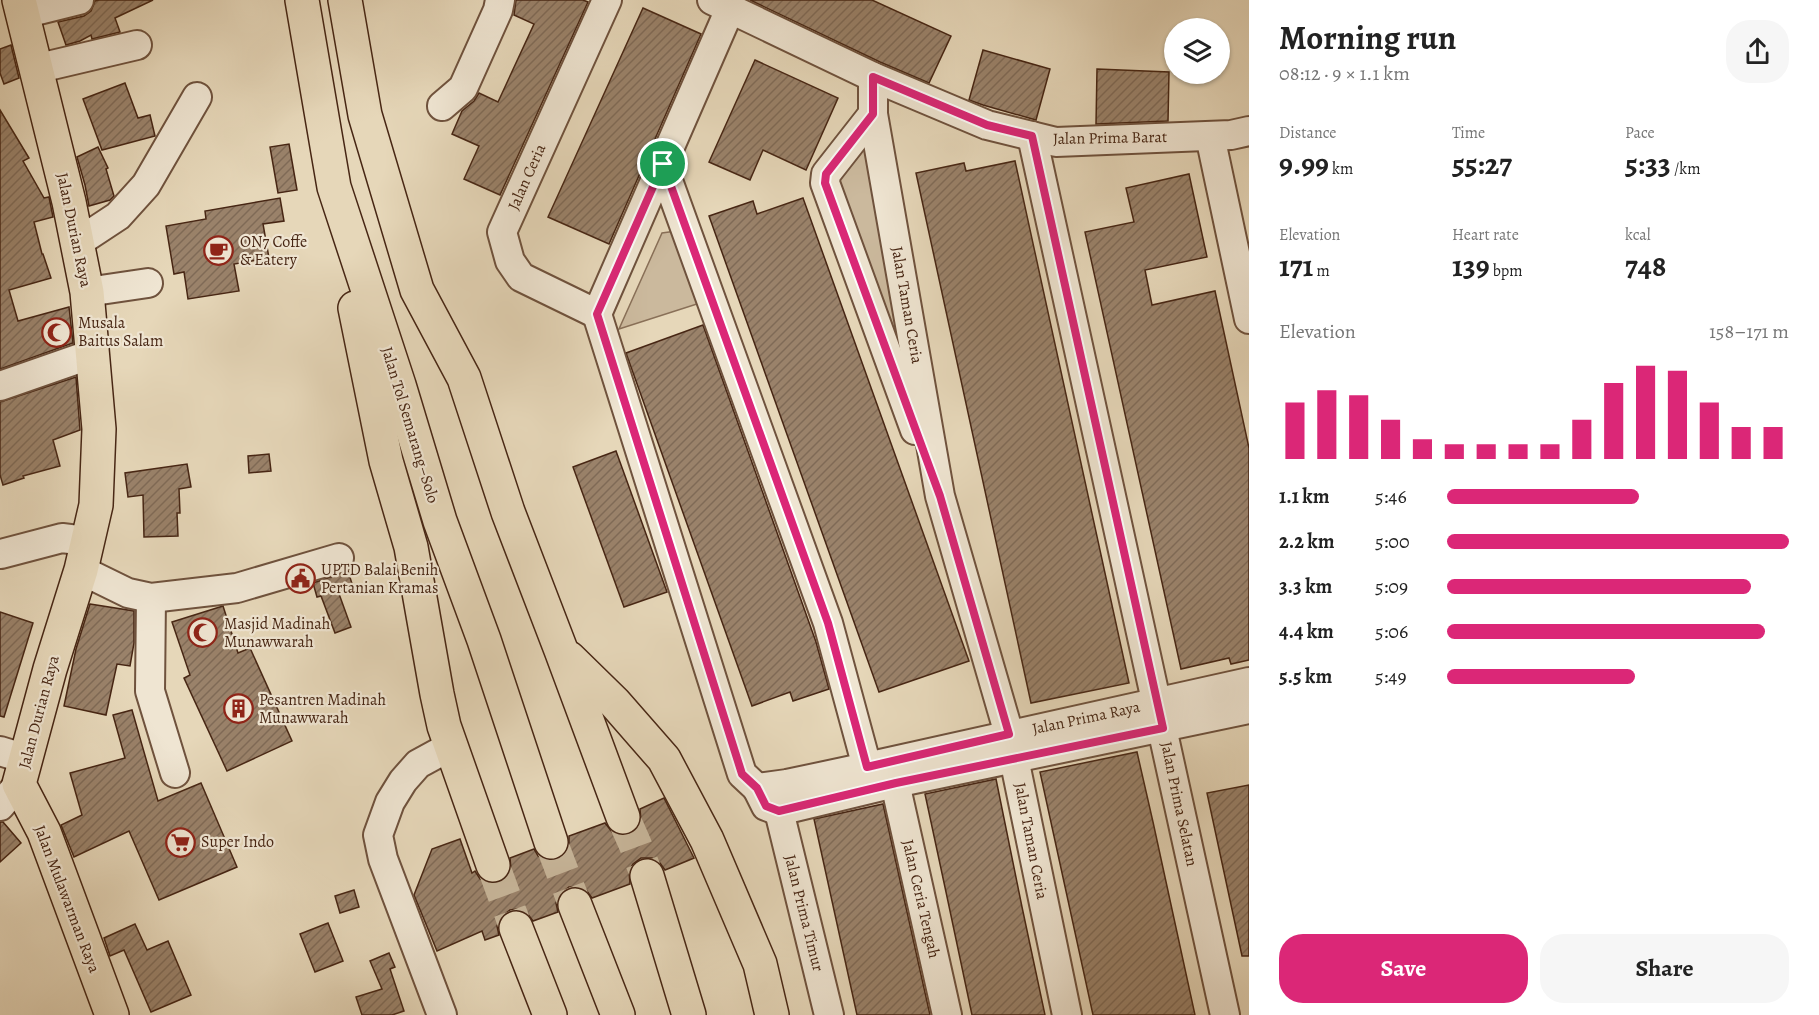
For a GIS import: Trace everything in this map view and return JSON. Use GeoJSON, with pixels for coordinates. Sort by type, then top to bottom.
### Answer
{"type":"FeatureCollection","features":[{"type":"Feature","properties":{"kind":"main road","name":"Jalan Tol Semarang–Solo"},"geometry":{"type":"LineString","coordinates":[[302,0],[334,187],[399,385],[440,521],[492,662],[551,842]]}},
{"type":"Feature","properties":{"kind":"main road"},"geometry":{"type":"LineString","coordinates":[[345,0],[364,115],[417,290],[464,378],[508,512],[622,816]]}},
{"type":"Feature","properties":{"kind":"main road","name":"Jalan Durian Raya"},"geometry":{"type":"LineString","coordinates":[[11,775],[50,669],[96,505],[99,429],[87,292],[69,202],[21,7]]}},
{"type":"Feature","properties":{"kind":"main road"},"geometry":{"type":"LineString","coordinates":[[334,187],[354,303],[384,450],[411,547],[436,694],[444,726],[493,864]]}},
{"type":"Feature","properties":{"kind":"main road"},"geometry":{"type":"LineString","coordinates":[[561,650],[615,703],[664,759],[708,840],[760,964],[772,1015]]}},
{"type":"Feature","properties":{"kind":"main road","name":"Jalan Mulawarman Raya"},"geometry":{"type":"LineString","coordinates":[[11,775],[44,832],[112,1015]]}},
{"type":"Feature","properties":{"kind":"main road"},"geometry":{"type":"LineString","coordinates":[[648,876],[689,1015]]}},
{"type":"Feature","properties":{"kind":"main road"},"geometry":{"type":"LineString","coordinates":[[575,905],[618,1015]]}},
{"type":"Feature","properties":{"kind":"main road"},"geometry":{"type":"LineString","coordinates":[[516,928],[550,1015]]}},
{"type":"Feature","properties":{"kind":"street"},"geometry":{"type":"LineString","coordinates":[[21,7],[79,0]]}},
{"type":"Feature","properties":{"kind":"street"},"geometry":{"type":"LineString","coordinates":[[442,106],[463,88],[498,10],[500,0]]}},
{"type":"Feature","properties":{"kind":"street","name":"Jalan Ceria"},"geometry":{"type":"LineString","coordinates":[[597,314],[522,277],[510,261],[502,232],[607,0]]}},
{"type":"Feature","properties":{"kind":"street"},"geometry":{"type":"LineString","coordinates":[[721,4],[663,164],[597,314],[742,774],[757,788],[766,806],[779,811]]}},
{"type":"Feature","properties":{"kind":"street","name":"Jalan Prima Barat"},"geometry":{"type":"LineString","coordinates":[[721,4],[873,77],[987,125],[1056,142],[1232,135],[1249,131]]}},
{"type":"Feature","properties":{"kind":"street"},"geometry":{"type":"LineString","coordinates":[[36,69],[137,45]]}},
{"type":"Feature","properties":{"kind":"street","name":"Jalan Taman Ceria"},"geometry":{"type":"LineString","coordinates":[[873,77],[873,114],[940,496]]}},
{"type":"Feature","properties":{"kind":"street"},"geometry":{"type":"LineString","coordinates":[[77,243],[118,216],[146,185],[197,97]]}},
{"type":"Feature","properties":{"kind":"street","name":"Jalan Taman Ceria"},"geometry":{"type":"LineString","coordinates":[[873,114],[826,174],[825,183],[940,496],[1012,746],[1067,1015]]}},
{"type":"Feature","properties":{"kind":"street","name":"Jalan Prima Selatan"},"geometry":{"type":"LineString","coordinates":[[1032,136],[1225,1015]]}},
{"type":"Feature","properties":{"kind":"street"},"geometry":{"type":"LineString","coordinates":[[1210,136],[1249,319]]}},
{"type":"Feature","properties":{"kind":"street"},"geometry":{"type":"LineString","coordinates":[[663,164],[828,623],[867,767]]}},
{"type":"Feature","properties":{"kind":"street"},"geometry":{"type":"LineString","coordinates":[[87,292],[148,283]]}},
{"type":"Feature","properties":{"kind":"street"},"geometry":{"type":"LineString","coordinates":[[0,386],[93,354]]}},
{"type":"Feature","properties":{"kind":"street"},"geometry":{"type":"LineString","coordinates":[[1,554],[62,538],[129,593],[151,598],[237,588],[339,558]]}},
{"type":"Feature","properties":{"kind":"street"},"geometry":{"type":"LineString","coordinates":[[151,598],[150,691],[175,773]]}},
{"type":"Feature","properties":{"kind":"street","name":"Jalan Prima Raya"},"geometry":{"type":"LineString","coordinates":[[1160,715],[1249,682]]}},
{"type":"Feature","properties":{"kind":"street","name":"Jalan Prima Raya"},"geometry":{"type":"LineString","coordinates":[[757,788],[867,767],[1012,746],[1160,715],[1249,709]]}},
{"type":"Feature","properties":{"kind":"street"},"geometry":{"type":"LineString","coordinates":[[442,1015],[383,859],[378,835],[390,802],[404,781],[418,764],[451,746]]}},
{"type":"Feature","properties":{"kind":"street","name":"Jalan Prima Raya"},"geometry":{"type":"LineString","coordinates":[[779,811],[896,783],[1012,746]]}},
{"type":"Feature","properties":{"kind":"street","name":"Jalan Ceria Tengah"},"geometry":{"type":"LineString","coordinates":[[896,783],[947,1015]]}},
{"type":"Feature","properties":{"kind":"street","name":"Jalan Prima Timur"},"geometry":{"type":"LineString","coordinates":[[779,811],[829,1015]]}},
{"type":"Feature","properties":{"kind":"shaded area"},"geometry":{"type":"Polygon","coordinates":[[[861,139],[870,143],[923,408],[836,184],[861,139]]]}},
{"type":"Feature","properties":{"kind":"shaded area"},"geometry":{"type":"Polygon","coordinates":[[[676,231],[700,303],[619,329],[662,233],[676,231]]]}},
{"type":"Feature","properties":{"kind":"building"},"geometry":{"type":"Polygon","coordinates":[[[153,0],[115,18],[120,32],[92,39],[91,35],[66,45],[58,22],[84,16],[91,11],[95,1],[153,0]]]}},
{"type":"Feature","properties":{"kind":"building"},"geometry":{"type":"Polygon","coordinates":[[[516,0],[583,0],[588,2],[500,195],[464,179],[479,146],[452,134],[462,111],[474,101],[479,93],[498,102],[534,24],[514,15],[516,0]]]}},
{"type":"Feature","properties":{"kind":"building"},"geometry":{"type":"Polygon","coordinates":[[[750,0],[872,0],[951,36],[929,83],[750,0]]]}},
{"type":"Feature","properties":{"kind":"building"},"geometry":{"type":"Polygon","coordinates":[[[643,8],[701,34],[609,244],[548,217],[643,8]]]}},
{"type":"Feature","properties":{"kind":"building"},"geometry":{"type":"Polygon","coordinates":[[[11,45],[19,78],[4,84],[0,73],[0,49],[11,45]]]}},
{"type":"Feature","properties":{"kind":"building"},"geometry":{"type":"Polygon","coordinates":[[[983,50],[1050,69],[1036,120],[969,100],[983,50]]]}},
{"type":"Feature","properties":{"kind":"building"},"geometry":{"type":"Polygon","coordinates":[[[755,60],[838,98],[806,170],[763,150],[750,180],[709,162],[755,60]]]}},
{"type":"Feature","properties":{"kind":"building"},"geometry":{"type":"Polygon","coordinates":[[[1097,69],[1164,72],[1164,84],[1169,84],[1168,121],[1096,124],[1097,69]]]}},
{"type":"Feature","properties":{"kind":"building"},"geometry":{"type":"Polygon","coordinates":[[[125,83],[138,118],[150,115],[155,136],[102,150],[83,99],[125,83]]]}},
{"type":"Feature","properties":{"kind":"building"},"geometry":{"type":"Polygon","coordinates":[[[0,110],[29,158],[23,161],[44,198],[49,197],[53,217],[34,222],[51,278],[9,290],[18,321],[69,307],[73,343],[0,369],[0,110]]]}},
{"type":"Feature","properties":{"kind":"building"},"geometry":{"type":"Polygon","coordinates":[[[289,144],[297,190],[278,193],[270,147],[289,144]]]}},
{"type":"Feature","properties":{"kind":"building"},"geometry":{"type":"Polygon","coordinates":[[[98,147],[108,168],[106,169],[114,196],[110,200],[89,206],[77,157],[98,147]]]}},
{"type":"Feature","properties":{"kind":"building"},"geometry":{"type":"Polygon","coordinates":[[[1015,161],[1129,683],[1031,703],[916,173],[964,163],[966,171],[1015,161]]]}},
{"type":"Feature","properties":{"kind":"building"},"geometry":{"type":"Polygon","coordinates":[[[1189,174],[1207,257],[1145,270],[1152,305],[1215,291],[1249,448],[1249,660],[1231,664],[1229,658],[1181,669],[1085,232],[1134,222],[1126,188],[1189,174]]]}},
{"type":"Feature","properties":{"kind":"building"},"geometry":{"type":"Polygon","coordinates":[[[280,198],[284,221],[263,224],[269,258],[234,264],[239,291],[188,299],[184,272],[174,274],[166,226],[206,219],[205,211],[280,198]]]}},
{"type":"Feature","properties":{"kind":"building"},"geometry":{"type":"Polygon","coordinates":[[[803,198],[969,661],[879,692],[709,216],[753,201],[757,214],[803,198]]]}},
{"type":"Feature","properties":{"kind":"building"},"geometry":{"type":"Polygon","coordinates":[[[703,325],[816,642],[829,689],[793,701],[790,692],[752,706],[626,353],[703,325]]]}},
{"type":"Feature","properties":{"kind":"building"},"geometry":{"type":"Polygon","coordinates":[[[76,377],[80,430],[53,440],[60,466],[23,476],[24,478],[3,485],[0,475],[0,402],[76,377]]]}},
{"type":"Feature","properties":{"kind":"building"},"geometry":{"type":"Polygon","coordinates":[[[616,451],[667,592],[624,607],[573,467],[616,451]]]}},
{"type":"Feature","properties":{"kind":"building"},"geometry":{"type":"Polygon","coordinates":[[[269,454],[271,471],[249,473],[248,456],[269,454]]]}},
{"type":"Feature","properties":{"kind":"building"},"geometry":{"type":"Polygon","coordinates":[[[187,464],[191,487],[179,489],[178,536],[144,537],[143,495],[128,497],[125,473],[187,464]]]}},
{"type":"Feature","properties":{"kind":"building"},"geometry":{"type":"Polygon","coordinates":[[[348,571],[353,587],[338,591],[351,627],[335,633],[321,596],[317,597],[313,583],[348,571]]]}},
{"type":"Feature","properties":{"kind":"building"},"geometry":{"type":"Polygon","coordinates":[[[90,604],[134,611],[134,643],[130,666],[117,664],[106,715],[64,706],[76,649],[90,604]]]}},
{"type":"Feature","properties":{"kind":"building","name":"Pesantren Madinah Munawwarah"},"geometry":{"type":"Polygon","coordinates":[[[223,606],[238,653],[250,648],[292,741],[227,771],[184,678],[190,675],[172,622],[223,606]]]}},
{"type":"Feature","properties":{"kind":"building"},"geometry":{"type":"Polygon","coordinates":[[[0,612],[33,623],[4,717],[0,716],[0,612]]]}},
{"type":"Feature","properties":{"kind":"building"},"geometry":{"type":"Polygon","coordinates":[[[132,710],[158,801],[201,783],[237,867],[159,900],[129,831],[74,857],[61,825],[82,815],[70,773],[125,758],[113,715],[132,710]]]}},
{"type":"Feature","properties":{"kind":"building"},"geometry":{"type":"Polygon","coordinates":[[[1137,752],[1195,1015],[1093,1015],[1040,772],[1137,752]]]}},
{"type":"Feature","properties":{"kind":"building"},"geometry":{"type":"Polygon","coordinates":[[[996,779],[1045,1015],[972,1015],[925,794],[996,779]]]}},
{"type":"Feature","properties":{"kind":"building"},"geometry":{"type":"Polygon","coordinates":[[[1249,785],[1249,956],[1242,956],[1207,793],[1249,785]]]}},
{"type":"Feature","properties":{"kind":"building"},"geometry":{"type":"Polygon","coordinates":[[[664,798],[694,858],[665,870],[652,858],[641,858],[633,864],[629,871],[630,884],[592,898],[586,890],[569,887],[560,894],[556,903],[558,912],[533,921],[527,913],[518,909],[510,910],[501,917],[497,926],[499,935],[485,940],[482,931],[437,951],[414,895],[432,849],[460,839],[472,873],[475,871],[480,879],[489,883],[499,883],[507,878],[511,869],[510,858],[534,849],[538,856],[547,860],[557,860],[565,855],[569,846],[569,836],[605,823],[612,832],[620,836],[630,834],[638,828],[641,821],[640,809],[664,798]]]}},
{"type":"Feature","properties":{"kind":"building"},"geometry":{"type":"Polygon","coordinates":[[[883,804],[930,1015],[857,1015],[814,819],[883,804]]]}},
{"type":"Feature","properties":{"kind":"building"},"geometry":{"type":"Polygon","coordinates":[[[0,822],[3,822],[21,843],[0,862],[0,822]]]}},
{"type":"Feature","properties":{"kind":"building"},"geometry":{"type":"Polygon","coordinates":[[[354,890],[359,907],[340,913],[335,896],[354,890]]]}},
{"type":"Feature","properties":{"kind":"building"},"geometry":{"type":"Polygon","coordinates":[[[328,923],[343,961],[315,972],[300,934],[328,923]]]}},
{"type":"Feature","properties":{"kind":"building"},"geometry":{"type":"Polygon","coordinates":[[[135,924],[147,950],[168,941],[191,995],[151,1012],[124,950],[110,956],[104,938],[135,924]]]}},
{"type":"Feature","properties":{"kind":"building"},"geometry":{"type":"Polygon","coordinates":[[[389,953],[395,967],[390,969],[404,1011],[392,1015],[362,1015],[356,997],[382,989],[370,961],[389,953]]]}},
{"type":"Feature","properties":{"kind":"tunnel"},"geometry":{"type":"LineString","coordinates":[[623,817],[647,876]]}},
{"type":"Feature","properties":{"kind":"tunnel"},"geometry":{"type":"LineString","coordinates":[[551,842],[575,905]]}},
{"type":"Feature","properties":{"kind":"tunnel"},"geometry":{"type":"LineString","coordinates":[[493,865],[516,928]]}},
{"type":"Feature","properties":{"kind":"place","name":"ON7 Coffe & Eatery"},"geometry":{"type":"Point","coordinates":[219,251]}},
{"type":"Feature","properties":{"kind":"place","name":"Musala Baitus Salam"},"geometry":{"type":"Point","coordinates":[57,332]}},
{"type":"Feature","properties":{"kind":"place","name":"UPTD Balai Benih Pertanian Kramas"},"geometry":{"type":"Point","coordinates":[300,579]}},
{"type":"Feature","properties":{"kind":"place","name":"Masjid Madinah Munawwarah"},"geometry":{"type":"Point","coordinates":[203,633]}},
{"type":"Feature","properties":{"kind":"place","name":"Pesantren Madinah Munawwarah"},"geometry":{"type":"Point","coordinates":[238,709]}},
{"type":"Feature","properties":{"kind":"place","name":"Super Indo"},"geometry":{"type":"Point","coordinates":[180,842]}},
{"type":"Feature","properties":{"kind":"route"},"geometry":{"type":"LineString","coordinates":[[873,77],[987,125],[1032,136],[1163,728],[896,783],[779,811],[766,806],[757,788],[742,774],[597,314],[663,164],[828,623],[867,767],[1009,734],[940,496],[826,191],[826,174],[873,114],[873,77]]}}]}
